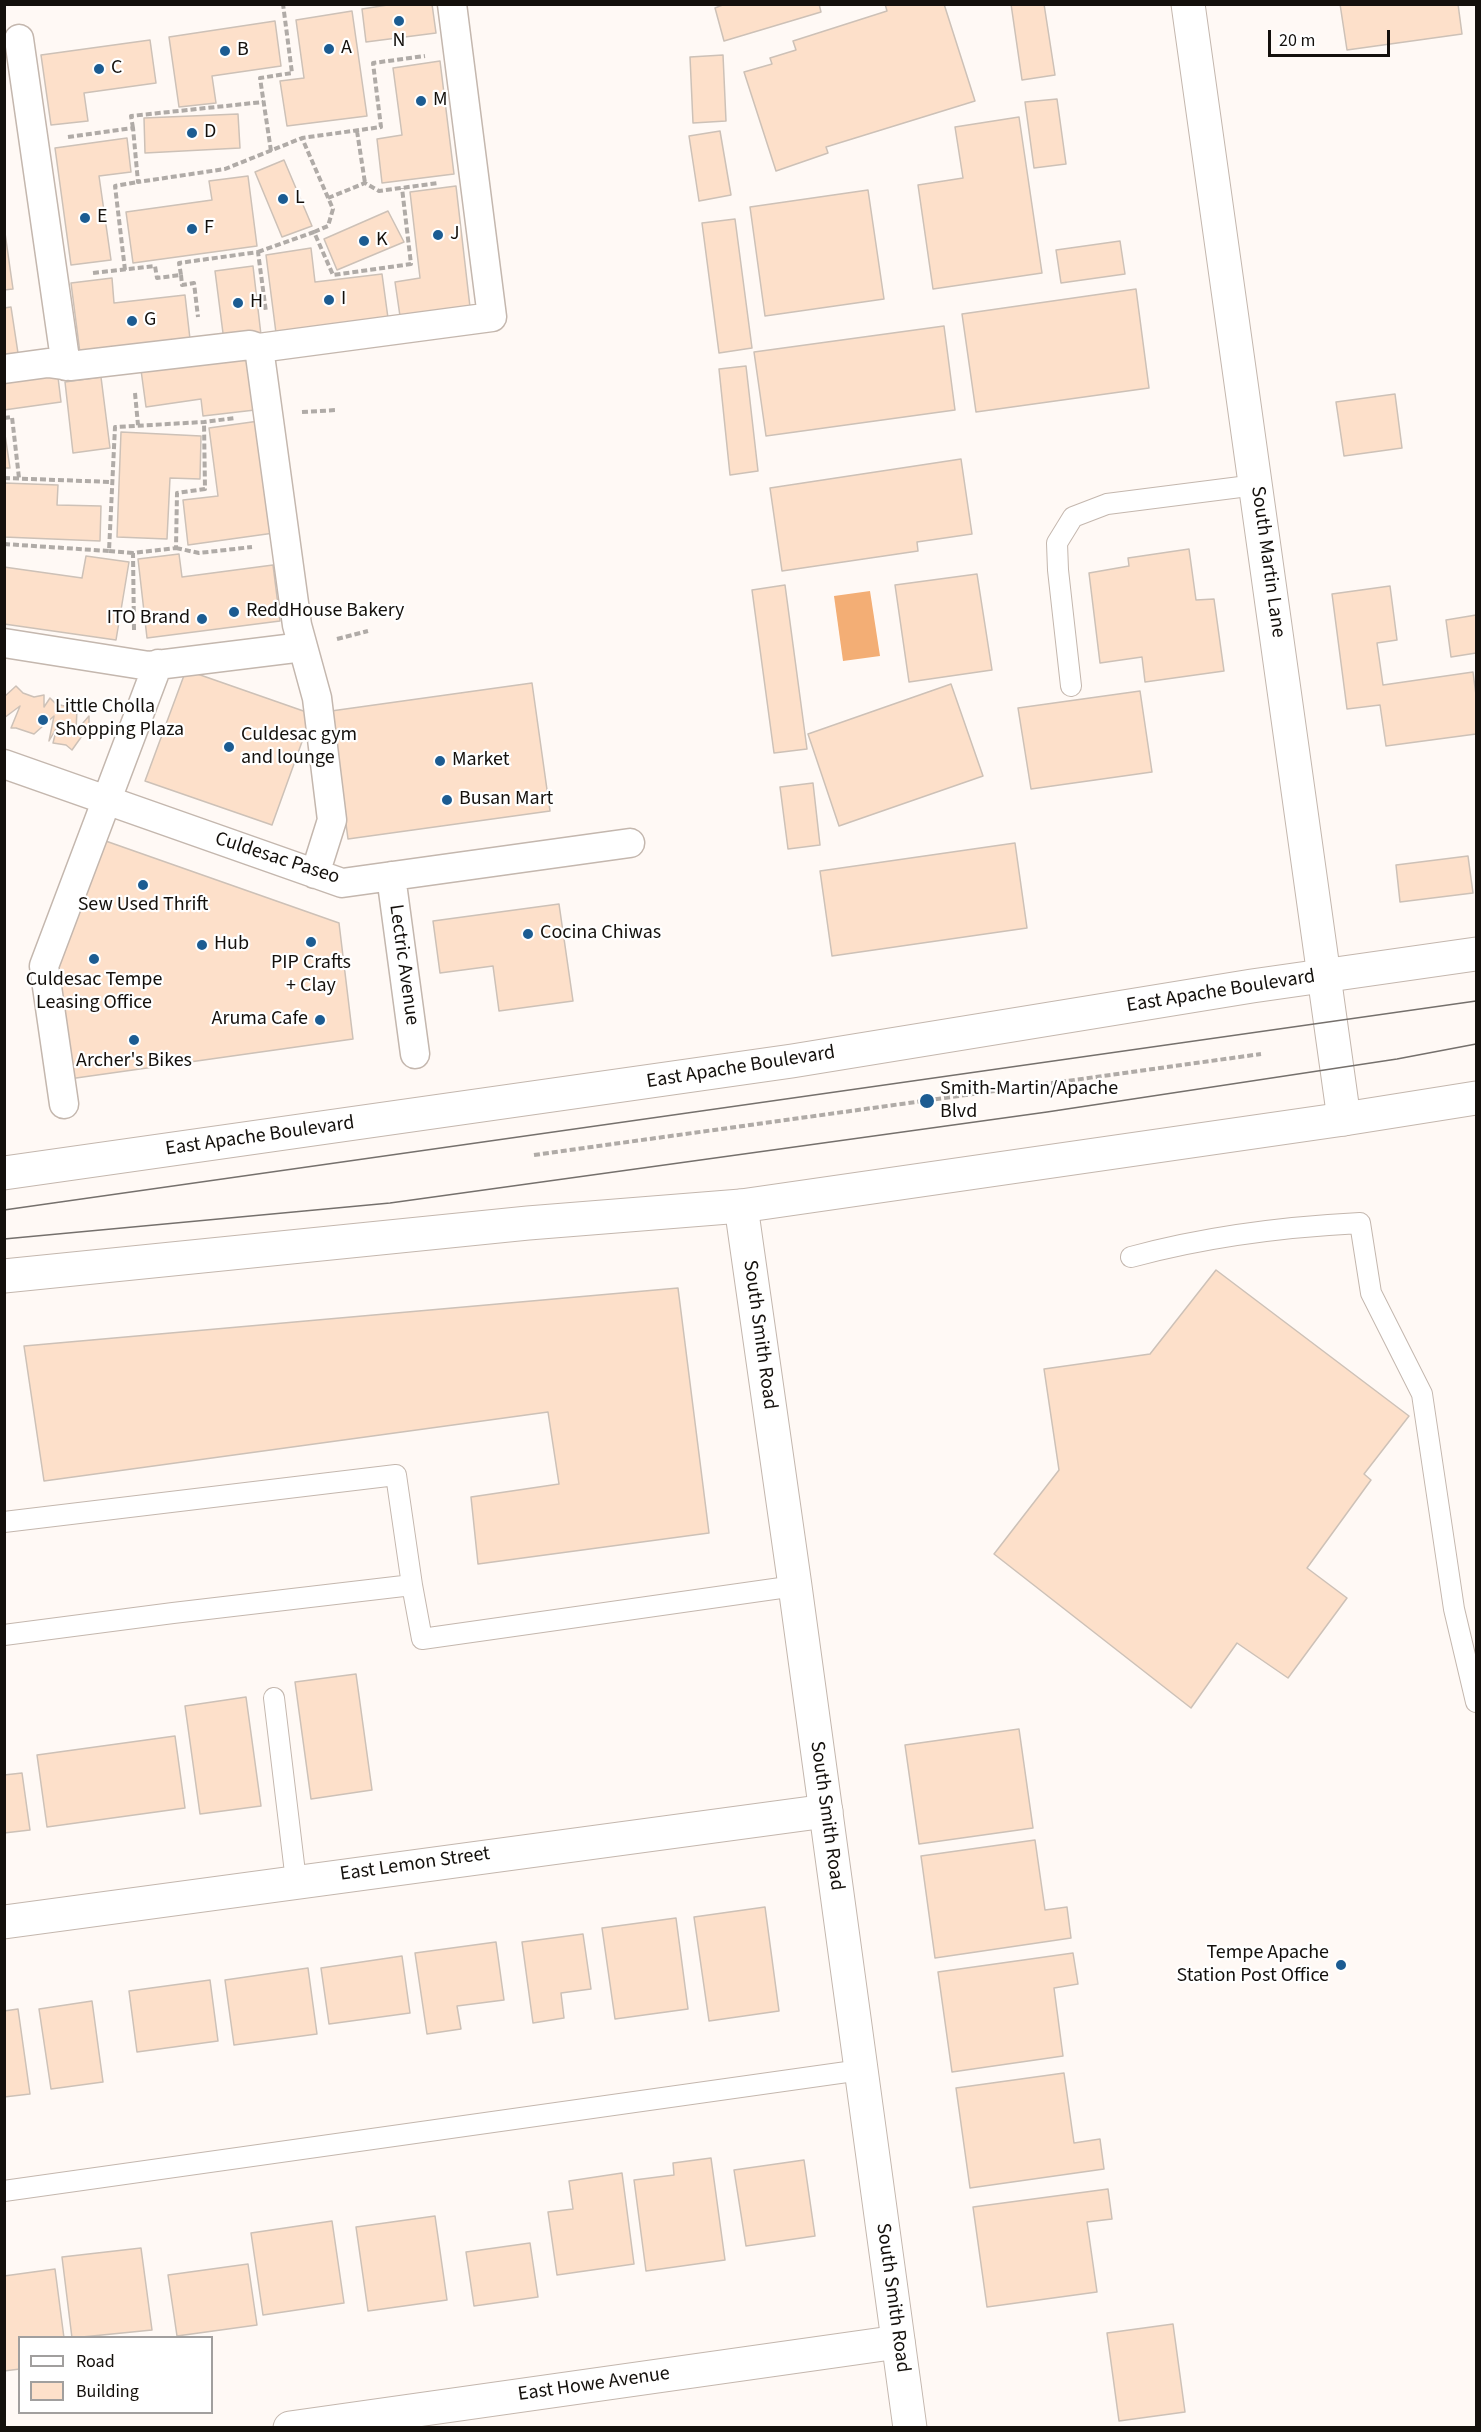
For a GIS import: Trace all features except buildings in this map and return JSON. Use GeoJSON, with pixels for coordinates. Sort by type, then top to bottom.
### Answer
{"type":"FeatureCollection","features":[{"type":"Feature","properties":{"kind":"street"},"geometry":{"type":"LineString","coordinates":[[4,369],[48,363],[66,366],[249,345],[259,348],[492,316],[452,4]]}},
{"type":"Feature","properties":{"kind":"street","name":"South Martin Lane"},"geometry":{"type":"LineString","coordinates":[[1188,4],[1344,1119]]}},
{"type":"Feature","properties":{"kind":"street"},"geometry":{"type":"LineString","coordinates":[[19,39],[66,366]]}},
{"type":"Feature","properties":{"kind":"street"},"geometry":{"type":"LineString","coordinates":[[259,348],[297,625],[317,698],[332,820],[315,874]]}},
{"type":"Feature","properties":{"kind":"street"},"geometry":{"type":"LineString","coordinates":[[4,643],[146,664],[303,646]]}},
{"type":"Feature","properties":{"kind":"street"},"geometry":{"type":"LineString","coordinates":[[64,1104],[44,966],[107,800],[146,664]]}},
{"type":"Feature","properties":{"kind":"street","name":"Culdesac Paseo"},"geometry":{"type":"LineString","coordinates":[[4,764],[342,883],[630,843]]}},
{"type":"Feature","properties":{"kind":"street","name":"Lectric Avenue"},"geometry":{"type":"LineString","coordinates":[[391,876],[415,1054]]}},
{"type":"Feature","properties":{"kind":"street","name":"East Apache Boulevard"},"geometry":{"type":"LineString","coordinates":[[4,1173],[780,1062],[1252,986],[1476,954]]}},
{"type":"Feature","properties":{"kind":"street"},"geometry":{"type":"LineString","coordinates":[[4,1276],[535,1222],[741,1206],[1476,1098]]}},
{"type":"Feature","properties":{"kind":"street","name":"South Smith Road"},"geometry":{"type":"LineString","coordinates":[[741,1206],[910,2427]]}},
{"type":"Feature","properties":{"kind":"street","name":"East Lemon Street"},"geometry":{"type":"LineString","coordinates":[[4,1922],[826,1811]]}},
{"type":"Feature","properties":{"kind":"street","name":"East Howe Avenue"},"geometry":{"type":"LineString","coordinates":[[290,2427],[898,2342]]}},
{"type":"Feature","properties":{"kind":"lane"},"geometry":{"type":"LineString","coordinates":[[1071,686],[1057,543],[1073,517],[1107,504],[1256,485]]}},
{"type":"Feature","properties":{"kind":"lane"},"geometry":{"type":"LineString","coordinates":[[1131,1257],[1185,1242],[1300,1226],[1360,1223],[1371,1293],[1422,1394],[1454,1609],[1476,1702]]}},
{"type":"Feature","properties":{"kind":"lane"},"geometry":{"type":"LineString","coordinates":[[4,1522],[396,1475],[422,1639],[795,1586]]}},
{"type":"Feature","properties":{"kind":"lane"},"geometry":{"type":"LineString","coordinates":[[4,1635],[173,1612],[412,1585]]}},
{"type":"Feature","properties":{"kind":"lane"},"geometry":{"type":"LineString","coordinates":[[274,1698],[296,1881]]}},
{"type":"Feature","properties":{"kind":"lane"},"geometry":{"type":"LineString","coordinates":[[4,2191],[861,2070]]}},
{"type":"Feature","properties":{"kind":"path"},"geometry":{"type":"LineString","coordinates":[[271,151],[260,78],[292,73],[283,4]]}},
{"type":"Feature","properties":{"kind":"path"},"geometry":{"type":"LineString","coordinates":[[125,270],[115,186],[225,170],[303,138],[381,127],[373,63],[431,55]]}},
{"type":"Feature","properties":{"kind":"path"},"geometry":{"type":"LineString","coordinates":[[138,182],[131,116],[263,102]]}},
{"type":"Feature","properties":{"kind":"path"},"geometry":{"type":"LineString","coordinates":[[34,141],[133,128]]}},
{"type":"Feature","properties":{"kind":"path"},"geometry":{"type":"LineString","coordinates":[[357,130],[365,183]]}},
{"type":"Feature","properties":{"kind":"path"},"geometry":{"type":"LineString","coordinates":[[202,350],[194,283],[182,285],[179,263],[258,252],[328,225],[333,209],[303,138]]}},
{"type":"Feature","properties":{"kind":"path"},"geometry":{"type":"LineString","coordinates":[[365,183],[379,191],[438,183]]}},
{"type":"Feature","properties":{"kind":"path"},"geometry":{"type":"LineString","coordinates":[[328,198],[365,183]]}},
{"type":"Feature","properties":{"kind":"path"},"geometry":{"type":"LineString","coordinates":[[314,232],[333,275],[411,264],[402,188]]}},
{"type":"Feature","properties":{"kind":"path"},"geometry":{"type":"LineString","coordinates":[[258,252],[267,318]]}},
{"type":"Feature","properties":{"kind":"path"},"geometry":{"type":"LineString","coordinates":[[93,273],[155,266],[156,278],[181,276]]}},
{"type":"Feature","properties":{"kind":"path"},"geometry":{"type":"LineString","coordinates":[[135,390],[138,425]]}},
{"type":"Feature","properties":{"kind":"path"},"geometry":{"type":"LineString","coordinates":[[4,418],[12,417],[19,478]]}},
{"type":"Feature","properties":{"kind":"path"},"geometry":{"type":"LineString","coordinates":[[109,551],[115,427],[204,422],[205,489],[177,493],[176,548]]}},
{"type":"Feature","properties":{"kind":"path"},"geometry":{"type":"LineString","coordinates":[[4,478],[112,482]]}},
{"type":"Feature","properties":{"kind":"path"},"geometry":{"type":"LineString","coordinates":[[4,544],[133,553],[176,548],[199,553],[254,547]]}},
{"type":"Feature","properties":{"kind":"path"},"geometry":{"type":"LineString","coordinates":[[133,553],[146,664]]}},
{"type":"Feature","properties":{"kind":"path"},"geometry":{"type":"LineString","coordinates":[[534,1155],[1261,1054]]}},
{"type":"Feature","properties":{"kind":"shaded area"},"geometry":{"type":"Polygon","coordinates":[[[870,591],[880,656],[843,661],[834,596],[870,591]]]}},
{"type":"Feature","properties":{"kind":"tram line"},"geometry":{"type":"LineString","coordinates":[[4,1210],[1476,1001]]}},
{"type":"Feature","properties":{"kind":"tram line"},"geometry":{"type":"LineString","coordinates":[[4,1239],[390,1203],[1047,1112],[1397,1059],[1476,1044]]}},
{"type":"Feature","properties":{"kind":"place","name":"N"},"geometry":{"type":"Point","coordinates":[399,21]}},
{"type":"Feature","properties":{"kind":"place","name":"A"},"geometry":{"type":"Point","coordinates":[329,49]}},
{"type":"Feature","properties":{"kind":"place","name":"B"},"geometry":{"type":"Point","coordinates":[225,51]}},
{"type":"Feature","properties":{"kind":"place","name":"C"},"geometry":{"type":"Point","coordinates":[99,69]}},
{"type":"Feature","properties":{"kind":"place","name":"M"},"geometry":{"type":"Point","coordinates":[421,101]}},
{"type":"Feature","properties":{"kind":"place","name":"D"},"geometry":{"type":"Point","coordinates":[192,133]}},
{"type":"Feature","properties":{"kind":"place","name":"L"},"geometry":{"type":"Point","coordinates":[283,199]}},
{"type":"Feature","properties":{"kind":"place","name":"E"},"geometry":{"type":"Point","coordinates":[85,218]}},
{"type":"Feature","properties":{"kind":"place","name":"F"},"geometry":{"type":"Point","coordinates":[192,229]}},
{"type":"Feature","properties":{"kind":"place","name":"J"},"geometry":{"type":"Point","coordinates":[438,235]}},
{"type":"Feature","properties":{"kind":"place","name":"K"},"geometry":{"type":"Point","coordinates":[364,241]}},
{"type":"Feature","properties":{"kind":"place","name":"I"},"geometry":{"type":"Point","coordinates":[329,300]}},
{"type":"Feature","properties":{"kind":"place","name":"H"},"geometry":{"type":"Point","coordinates":[238,303]}},
{"type":"Feature","properties":{"kind":"place","name":"G"},"geometry":{"type":"Point","coordinates":[132,321]}},
{"type":"Feature","properties":{"kind":"place","name":"ReddHouse Bakery"},"geometry":{"type":"Point","coordinates":[234,612]}},
{"type":"Feature","properties":{"kind":"place","name":"ITO Brand"},"geometry":{"type":"Point","coordinates":[202,619]}},
{"type":"Feature","properties":{"kind":"place","name":"Little Cholla Shopping Plaza"},"geometry":{"type":"Point","coordinates":[43,720]}},
{"type":"Feature","properties":{"kind":"place","name":"Culdesac gym and lounge"},"geometry":{"type":"Point","coordinates":[229,747]}},
{"type":"Feature","properties":{"kind":"place","name":"Market"},"geometry":{"type":"Point","coordinates":[440,761]}},
{"type":"Feature","properties":{"kind":"place","name":"Busan Mart"},"geometry":{"type":"Point","coordinates":[447,800]}},
{"type":"Feature","properties":{"kind":"place","name":"Sew Used Thrift"},"geometry":{"type":"Point","coordinates":[143,885]}},
{"type":"Feature","properties":{"kind":"place","name":"Cocina Chiwas"},"geometry":{"type":"Point","coordinates":[528,934]}},
{"type":"Feature","properties":{"kind":"place","name":"PIP Crafts + Clay"},"geometry":{"type":"Point","coordinates":[311,942]}},
{"type":"Feature","properties":{"kind":"place","name":"Hub"},"geometry":{"type":"Point","coordinates":[202,945]}},
{"type":"Feature","properties":{"kind":"place","name":"Culdesac Tempe Leasing Office"},"geometry":{"type":"Point","coordinates":[94,959]}},
{"type":"Feature","properties":{"kind":"place","name":"Aruma Cafe"},"geometry":{"type":"Point","coordinates":[320,1020]}},
{"type":"Feature","properties":{"kind":"place","name":"Archer's Bikes"},"geometry":{"type":"Point","coordinates":[134,1040]}},
{"type":"Feature","properties":{"kind":"place","name":"Smith-Martin/Apache Blvd"},"geometry":{"type":"Point","coordinates":[927,1101]}},
{"type":"Feature","properties":{"kind":"place","name":"Tempe Apache Station Post Office"},"geometry":{"type":"Point","coordinates":[1341,1965]}}]}
